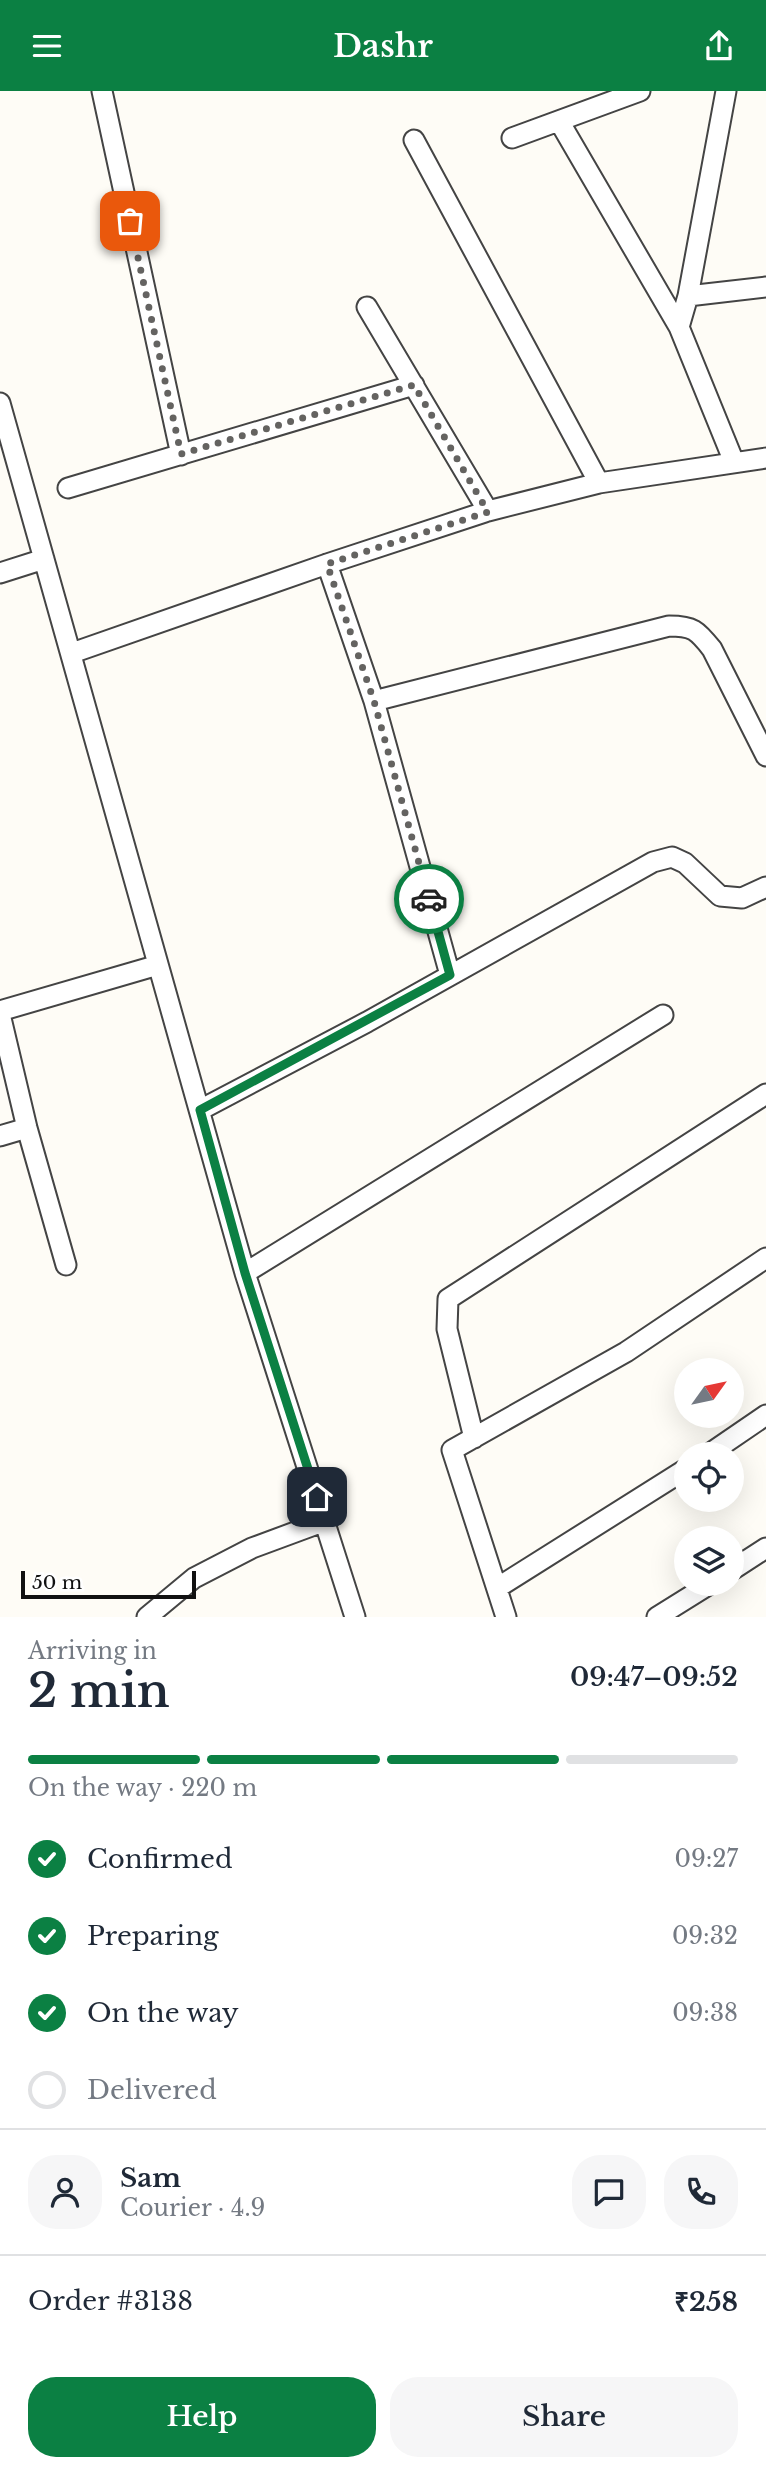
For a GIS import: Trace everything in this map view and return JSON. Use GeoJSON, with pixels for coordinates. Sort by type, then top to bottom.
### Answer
{"type":"FeatureCollection","features":[{"type":"Feature","properties":{"kind":"street"},"geometry":{"type":"LineString","coordinates":[[102,91],[181,454]]}},
{"type":"Feature","properties":{"kind":"street"},"geometry":{"type":"LineString","coordinates":[[512,138],[640,91]]}},
{"type":"Feature","properties":{"kind":"street"},"geometry":{"type":"LineString","coordinates":[[679,327],[688,296],[726,91]]}},
{"type":"Feature","properties":{"kind":"street"},"geometry":{"type":"LineString","coordinates":[[559,121],[679,327],[734,462]]}},
{"type":"Feature","properties":{"kind":"street"},"geometry":{"type":"LineString","coordinates":[[414,141],[599,482]]}},
{"type":"Feature","properties":{"kind":"street"},"geometry":{"type":"LineString","coordinates":[[688,296],[766,287]]}},
{"type":"Feature","properties":{"kind":"street"},"geometry":{"type":"LineString","coordinates":[[367,307],[488,512]]}},
{"type":"Feature","properties":{"kind":"street"},"geometry":{"type":"LineString","coordinates":[[68,488],[414,385]]}},
{"type":"Feature","properties":{"kind":"street"},"geometry":{"type":"LineString","coordinates":[[0,403],[245,1273],[355,1617]]}},
{"type":"Feature","properties":{"kind":"street"},"geometry":{"type":"LineString","coordinates":[[72,653],[327,564],[488,512],[599,482],[766,458]]}},
{"type":"Feature","properties":{"kind":"street"},"geometry":{"type":"LineString","coordinates":[[0,573],[44,559]]}},
{"type":"Feature","properties":{"kind":"street"},"geometry":{"type":"LineString","coordinates":[[327,564],[374,701],[450,975]]}},
{"type":"Feature","properties":{"kind":"street"},"geometry":{"type":"LineString","coordinates":[[374,701],[669,626],[688,626],[700,634],[712,649],[766,756]]}},
{"type":"Feature","properties":{"kind":"street"},"geometry":{"type":"LineString","coordinates":[[200,1110],[653,862],[672,857],[685,863],[720,896],[742,898],[766,887]]}},
{"type":"Feature","properties":{"kind":"street"},"geometry":{"type":"LineString","coordinates":[[66,1265],[27,1128],[0,1013],[158,965]]}},
{"type":"Feature","properties":{"kind":"street"},"geometry":{"type":"LineString","coordinates":[[245,1273],[663,1015]]}},
{"type":"Feature","properties":{"kind":"street"},"geometry":{"type":"LineString","coordinates":[[474,1437],[447,1329],[449,1299],[766,1094]]}},
{"type":"Feature","properties":{"kind":"street"},"geometry":{"type":"LineString","coordinates":[[0,1136],[27,1128]]}},
{"type":"Feature","properties":{"kind":"street"},"geometry":{"type":"LineString","coordinates":[[506,1617],[452,1450],[626,1352],[766,1258]]}},
{"type":"Feature","properties":{"kind":"street"},"geometry":{"type":"LineString","coordinates":[[727,1442],[766,1415]]}},
{"type":"Feature","properties":{"kind":"street"},"geometry":{"type":"LineString","coordinates":[[497,1588],[674,1477]]}},
{"type":"Feature","properties":{"kind":"street"},"geometry":{"type":"LineString","coordinates":[[147,1617],[194,1578],[253,1548],[324,1521]]}},
{"type":"Feature","properties":{"kind":"street"},"geometry":{"type":"LineString","coordinates":[[744,1562],[766,1548]]}},
{"type":"Feature","properties":{"kind":"street"},"geometry":{"type":"LineString","coordinates":[[657,1617],[691,1596]]}},
{"type":"Feature","properties":{"kind":"way so far"},"geometry":{"type":"LineString","coordinates":[[130,221],[181,454],[414,385],[488,512],[327,564],[374,701],[429,899]]}},
{"type":"Feature","properties":{"kind":"route"},"geometry":{"type":"LineString","coordinates":[[317,1497],[245,1273],[200,1110],[450,975],[429,899]]}}]}
